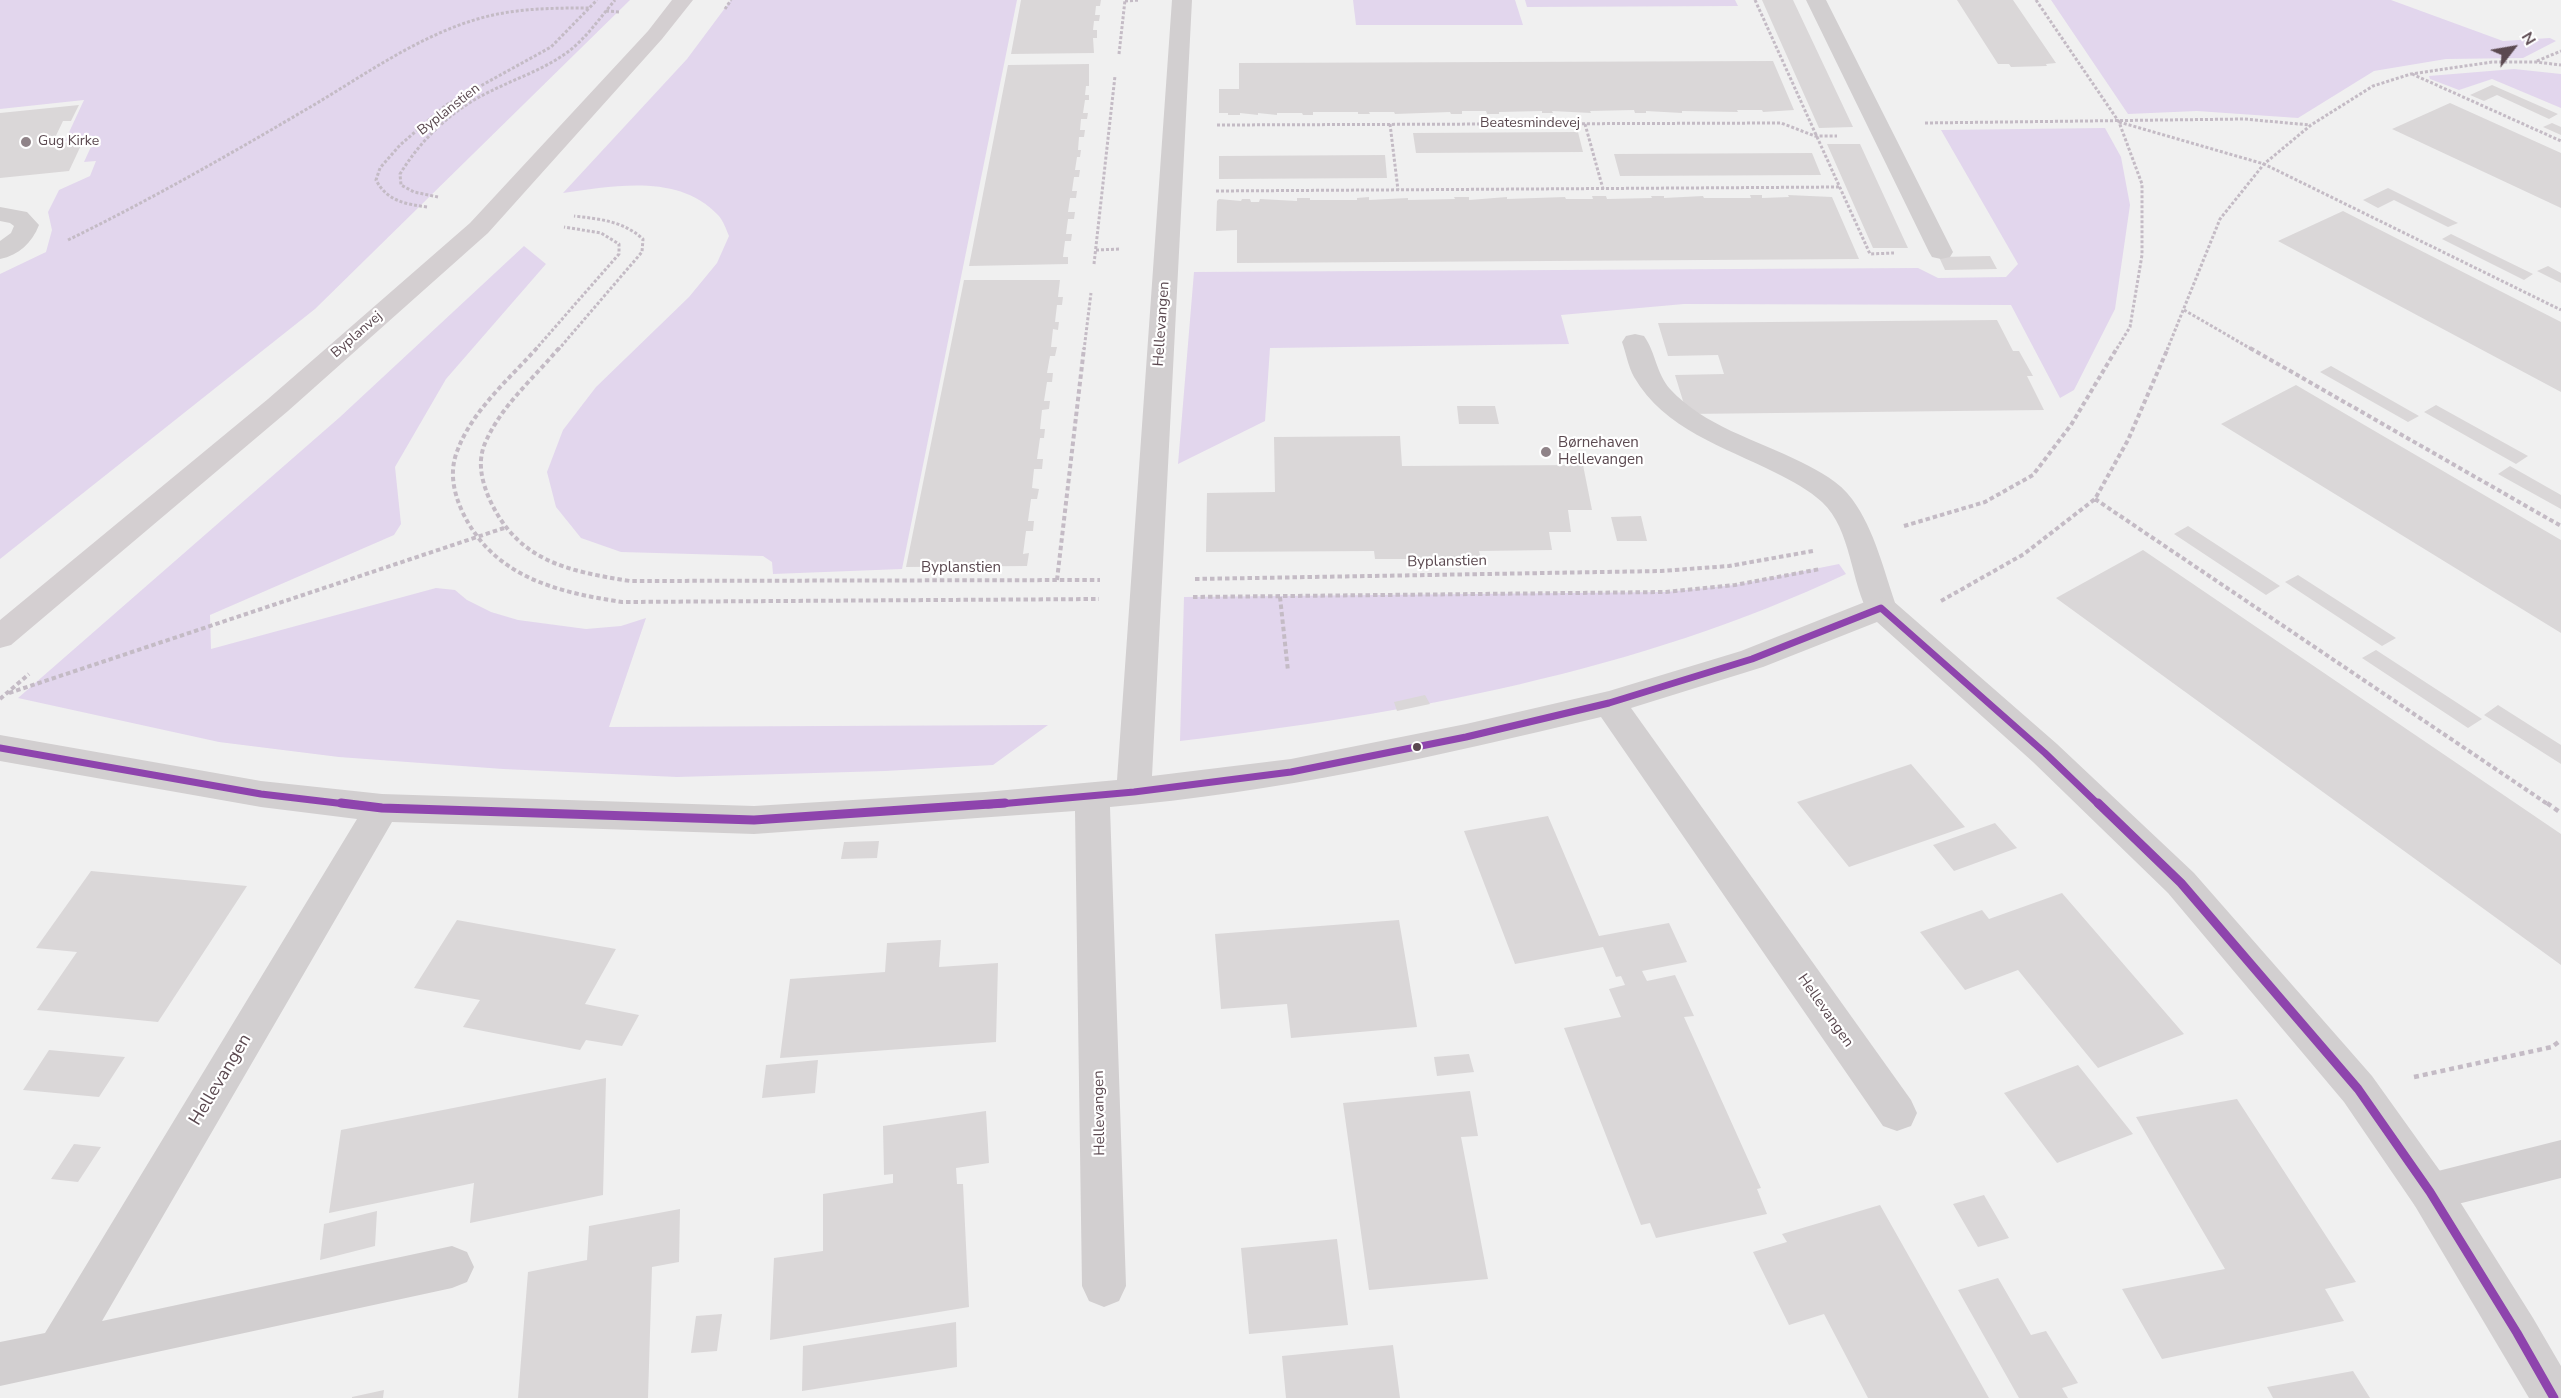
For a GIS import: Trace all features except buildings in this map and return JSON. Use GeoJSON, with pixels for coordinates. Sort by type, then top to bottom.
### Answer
{"type":"FeatureCollection","features":[{"type":"Feature","properties":{"kind":"street","name":"Byplanvej"},"geometry":{"type":"LineString","coordinates":[[0,637],[278,405],[479,228],[655,35],[682,0]]}},
{"type":"Feature","properties":{"kind":"street","name":"Hellevangen"},"geometry":{"type":"LineString","coordinates":[[1134,792],[1182,0]]}},
{"type":"Feature","properties":{"kind":"street"},"geometry":{"type":"LineString","coordinates":[[1816,0],[1941,252]]}},
{"type":"Feature","properties":{"kind":"street"},"geometry":{"type":"LineString","coordinates":[[0,214],[18,217],[27,225],[22,237],[0,252]]}},
{"type":"Feature","properties":{"kind":"street"},"geometry":{"type":"LineString","coordinates":[[1635,342],[1647,376],[1669,404],[1700,428],[1770,457],[1814,481],[1841,505],[1881,608],[2045,753],[2181,883],[2358,1089],[2430,1192],[2517,1333],[2554,1398]]}},
{"type":"Feature","properties":{"kind":"street"},"geometry":{"type":"LineString","coordinates":[[0,748],[261,794],[382,808],[754,820],[1092,796],[1291,772],[1466,737],[1609,703],[1752,659],[1881,608]]}},
{"type":"Feature","properties":{"kind":"street","name":"Hellevangen"},"geometry":{"type":"LineString","coordinates":[[1609,703],[1897,1113]]}},
{"type":"Feature","properties":{"kind":"street","name":"Hellevangen"},"geometry":{"type":"LineString","coordinates":[[1092,796],[1104,1286]]}},
{"type":"Feature","properties":{"kind":"street","name":"Hellevangen"},"geometry":{"type":"LineString","coordinates":[[59,1352],[382,808]]}},
{"type":"Feature","properties":{"kind":"street"},"geometry":{"type":"LineString","coordinates":[[2430,1192],[2561,1159]]}},
{"type":"Feature","properties":{"kind":"street"},"geometry":{"type":"LineString","coordinates":[[0,1364],[452,1267]]}},
{"type":"Feature","properties":{"kind":"path"},"geometry":{"type":"LineString","coordinates":[[426,207],[402,204],[380,190],[376,180],[387,159],[446,105],[552,47],[597,0]]}},
{"type":"Feature","properties":{"kind":"path","name":"Byplanstien"},"geometry":{"type":"LineString","coordinates":[[438,197],[414,192],[401,185],[400,174],[420,146],[437,129],[487,92],[564,55],[580,41],[615,0]]}},
{"type":"Feature","properties":{"kind":"path"},"geometry":{"type":"LineString","coordinates":[[1119,54],[1125,0]]}},
{"type":"Feature","properties":{"kind":"path"},"geometry":{"type":"LineString","coordinates":[[1755,0],[1870,254],[1941,252]]}},
{"type":"Feature","properties":{"kind":"path"},"geometry":{"type":"LineString","coordinates":[[564,227],[614,237],[619,244],[619,254],[484,408],[454,459],[453,486],[462,512],[475,538],[499,561],[535,581],[578,596],[622,602],[1145,589],[1280,597],[1666,592],[1735,585],[1807,572],[1860,549],[1986,502],[2033,475],[2071,425],[2130,327],[2142,255],[2142,184],[2118,122],[2036,0]]}},
{"type":"Feature","properties":{"kind":"path"},"geometry":{"type":"LineString","coordinates":[[59,243],[119,216],[200,172],[430,38],[480,18],[520,10],[590,8]]}},
{"type":"Feature","properties":{"kind":"path"},"geometry":{"type":"LineString","coordinates":[[2536,62],[2561,51]]}},
{"type":"Feature","properties":{"kind":"path"},"geometry":{"type":"LineString","coordinates":[[1881,608],[1940,601],[2024,554],[2095,499],[2128,440],[2220,219],[2264,164],[2311,125],[2373,86],[2411,74],[2492,62],[2536,62],[2561,65]]}},
{"type":"Feature","properties":{"kind":"path"},"geometry":{"type":"LineString","coordinates":[[2411,74],[2561,141]]}},
{"type":"Feature","properties":{"kind":"path"},"geometry":{"type":"LineString","coordinates":[[1094,264],[1115,76]]}},
{"type":"Feature","properties":{"kind":"path","name":"Beatesmindevej"},"geometry":{"type":"LineString","coordinates":[[1175,125],[1781,123],[1815,136],[1880,129],[2244,119],[2311,125]]}},
{"type":"Feature","properties":{"kind":"path"},"geometry":{"type":"LineString","coordinates":[[2118,122],[2264,164],[2561,310]]}},
{"type":"Feature","properties":{"kind":"path"},"geometry":{"type":"LineString","coordinates":[[1390,124],[1398,190]]}},
{"type":"Feature","properties":{"kind":"path"},"geometry":{"type":"LineString","coordinates":[[1585,124],[1603,189]]}},
{"type":"Feature","properties":{"kind":"path"},"geometry":{"type":"LineString","coordinates":[[1171,192],[1839,187]]}},
{"type":"Feature","properties":{"kind":"path","name":"Byplanstien"},"geometry":{"type":"LineString","coordinates":[[574,216],[617,223],[632,228],[643,239],[642,252],[510,405],[489,436],[480,456],[482,479],[492,506],[504,528],[519,545],[550,562],[588,575],[630,581],[1057,580],[1145,589],[1661,571],[1729,566],[1813,550],[1860,549]]}},
{"type":"Feature","properties":{"kind":"path"},"geometry":{"type":"LineString","coordinates":[[1057,580],[1091,293]]}},
{"type":"Feature","properties":{"kind":"path"},"geometry":{"type":"LineString","coordinates":[[2184,310],[2561,526]]}},
{"type":"Feature","properties":{"kind":"path"},"geometry":{"type":"LineString","coordinates":[[2095,499],[2561,813]]}},
{"type":"Feature","properties":{"kind":"path"},"geometry":{"type":"LineString","coordinates":[[5,694],[504,528]]}},
{"type":"Feature","properties":{"kind":"path"},"geometry":{"type":"LineString","coordinates":[[1280,597],[1288,671]]}},
{"type":"Feature","properties":{"kind":"path"},"geometry":{"type":"LineString","coordinates":[[2358,1089],[2552,1047],[2561,1040]]}},
{"type":"Feature","properties":{"kind":"shaded area"},"geometry":{"type":"Polygon","coordinates":[[[0,0],[630,0],[315,309],[0,559],[0,274],[46,252],[52,230],[48,212],[59,190],[90,176],[96,161],[84,162],[95,138],[65,141],[84,100],[0,109],[0,0]]]}},
{"type":"Feature","properties":{"kind":"shaded area"},"geometry":{"type":"Polygon","coordinates":[[[731,0],[1017,0],[902,569],[773,574],[772,562],[763,556],[621,552],[581,538],[556,507],[547,472],[563,430],[596,387],[689,297],[717,263],[729,236],[720,217],[702,202],[684,193],[665,188],[624,186],[563,193],[687,59],[731,0]]]}},
{"type":"Feature","properties":{"kind":"shaded area"},"geometry":{"type":"Polygon","coordinates":[[[1353,0],[1515,0],[1523,25],[1356,25],[1353,0]]]}},
{"type":"Feature","properties":{"kind":"shaded area"},"geometry":{"type":"Polygon","coordinates":[[[1525,0],[1735,0],[1738,6],[1527,7],[1525,0]]]}},
{"type":"Feature","properties":{"kind":"shaded area"},"geometry":{"type":"Polygon","coordinates":[[[2051,0],[2391,0],[2503,41],[2550,38],[2556,41],[2523,58],[2446,59],[2374,71],[2298,118],[2197,111],[2128,114],[2051,0]]]}},
{"type":"Feature","properties":{"kind":"shaded area"},"geometry":{"type":"Polygon","coordinates":[[[2514,69],[2561,74],[2561,108],[2492,79],[2459,90],[2430,79],[2429,76],[2514,69]]]}},
{"type":"Feature","properties":{"kind":"shaded area"},"geometry":{"type":"Polygon","coordinates":[[[2105,128],[2121,157],[2130,205],[2115,309],[2074,390],[2060,398],[2011,305],[1684,304],[1561,315],[1569,344],[1270,348],[1265,421],[1178,464],[1194,272],[1918,268],[1938,278],[2006,277],[2018,264],[1941,130],[2105,128]]]}},
{"type":"Feature","properties":{"kind":"shaded area"},"geometry":{"type":"Polygon","coordinates":[[[524,246],[546,264],[446,379],[395,467],[401,524],[394,535],[210,615],[211,649],[436,588],[455,590],[467,600],[491,612],[518,620],[586,629],[621,626],[646,618],[609,727],[1048,725],[993,765],[885,771],[677,777],[503,769],[339,757],[219,742],[18,698],[340,417],[524,246]]]}},
{"type":"Feature","properties":{"kind":"shaded area"},"geometry":{"type":"Polygon","coordinates":[[[1839,564],[1846,574],[1767,608],[1686,638],[1604,663],[1436,702],[1351,717],[1180,741],[1184,597],[1666,592],[1735,585],[1839,564]]]}},
{"type":"Feature","properties":{"kind":"transit line"},"geometry":{"type":"LineString","coordinates":[[0,748],[261,794],[382,808],[754,820],[985,805],[1134,792],[1291,772],[1466,737],[1609,703],[1752,659],[1881,608],[2045,753],[2181,883],[2358,1089],[2430,1192],[2517,1333],[2554,1398]]}},
{"type":"Feature","properties":{"kind":"place","name":"Gug Kirke"},"geometry":{"type":"Point","coordinates":[26,142]}},
{"type":"Feature","properties":{"kind":"place","name":"Børnehaven Hellevangen"},"geometry":{"type":"Point","coordinates":[1546,452]}}]}
